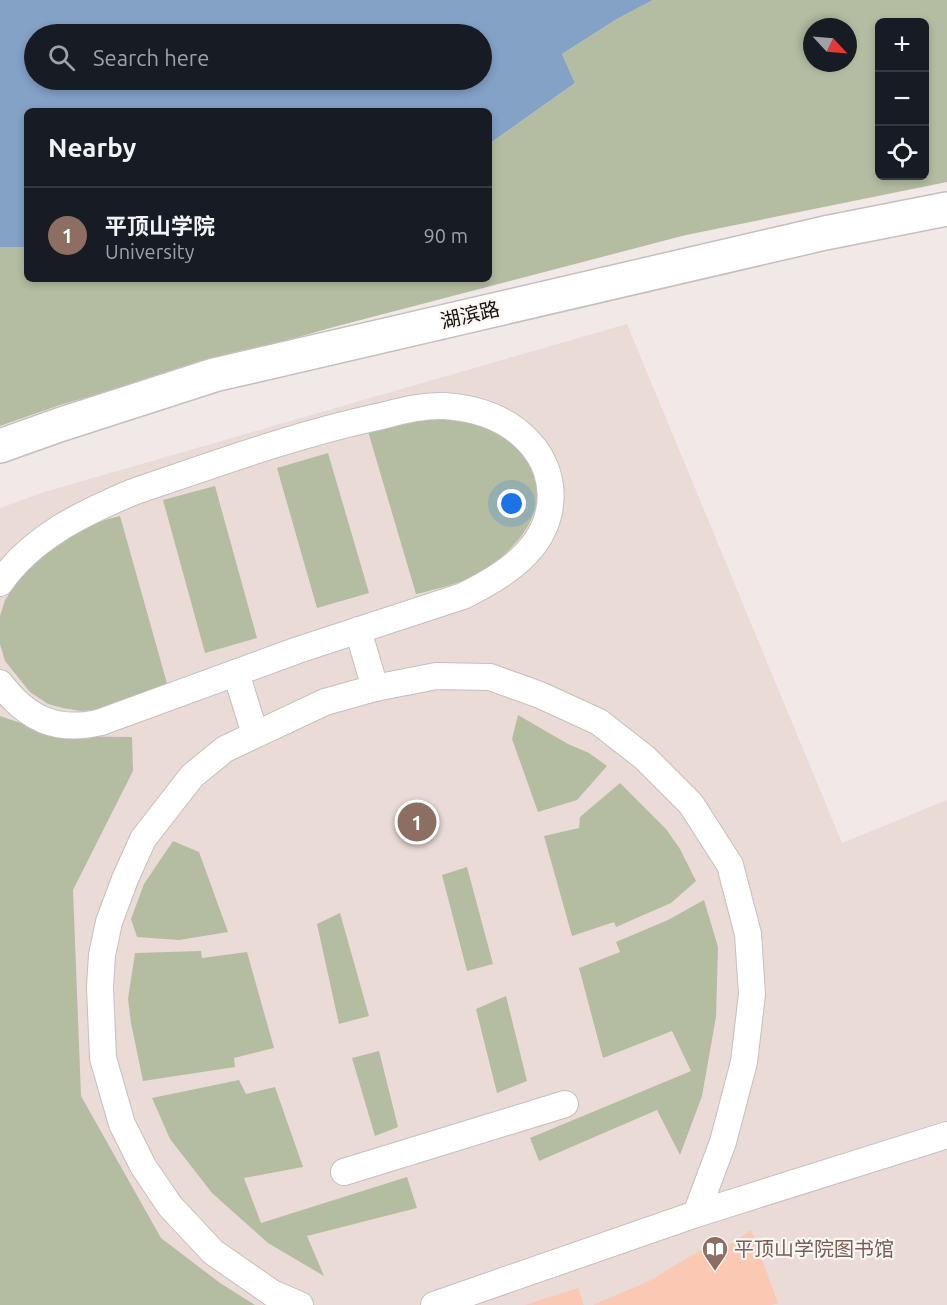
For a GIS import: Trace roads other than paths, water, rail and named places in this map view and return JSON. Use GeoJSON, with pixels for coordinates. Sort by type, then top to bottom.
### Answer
{"type":"FeatureCollection","features":[{"type":"Feature","properties":{"kind":"street","name":"湖滨路"},"geometry":{"type":"LineString","coordinates":[[0,446],[214,375],[825,233],[947,209]]}},
{"type":"Feature","properties":{"kind":"street"},"geometry":{"type":"LineString","coordinates":[[0,583],[21,556],[57,529],[104,504],[133,492],[342,424],[418,408],[442,406],[483,413],[518,430],[535,448],[550,483],[550,506],[538,538],[510,569],[488,584],[463,596],[358,630],[122,715],[80,727],[62,726],[34,716],[9,695],[0,682]]}},
{"type":"Feature","properties":{"kind":"street"},"geometry":{"type":"LineString","coordinates":[[358,630],[375,688]]}},
{"type":"Feature","properties":{"kind":"street"},"geometry":{"type":"LineString","coordinates":[[236,673],[255,734]]}},
{"type":"Feature","properties":{"kind":"street"},"geometry":{"type":"LineString","coordinates":[[300,1305],[272,1293],[213,1252],[170,1206],[143,1166],[122,1124],[104,1058],[100,987],[102,955],[109,922],[143,839],[192,776],[225,748],[325,702],[375,688],[436,676],[490,677],[540,695],[599,722],[645,758],[691,804],[730,865],[748,934],[752,994],[744,1062],[723,1142],[696,1214]]}},
{"type":"Feature","properties":{"kind":"street"},"geometry":{"type":"LineString","coordinates":[[344,1172],[565,1104]]}},
{"type":"Feature","properties":{"kind":"street"},"geometry":{"type":"LineString","coordinates":[[434,1305],[696,1214],[947,1135]]}},
{"type":"Feature","properties":{"kind":"water"},"geometry":{"type":"Polygon","coordinates":[[[0,0],[653,0],[617,19],[562,54],[575,83],[492,142],[492,108],[24,108],[24,247],[0,247],[0,0]]]}},
{"type":"Feature","properties":{"kind":"place","name":"平顶山学院"},"geometry":{"type":"Point","coordinates":[417,822]}},
{"type":"Feature","properties":{"kind":"place","name":"平顶山学院图书馆"},"geometry":{"type":"Point","coordinates":[715,1272]}}]}
